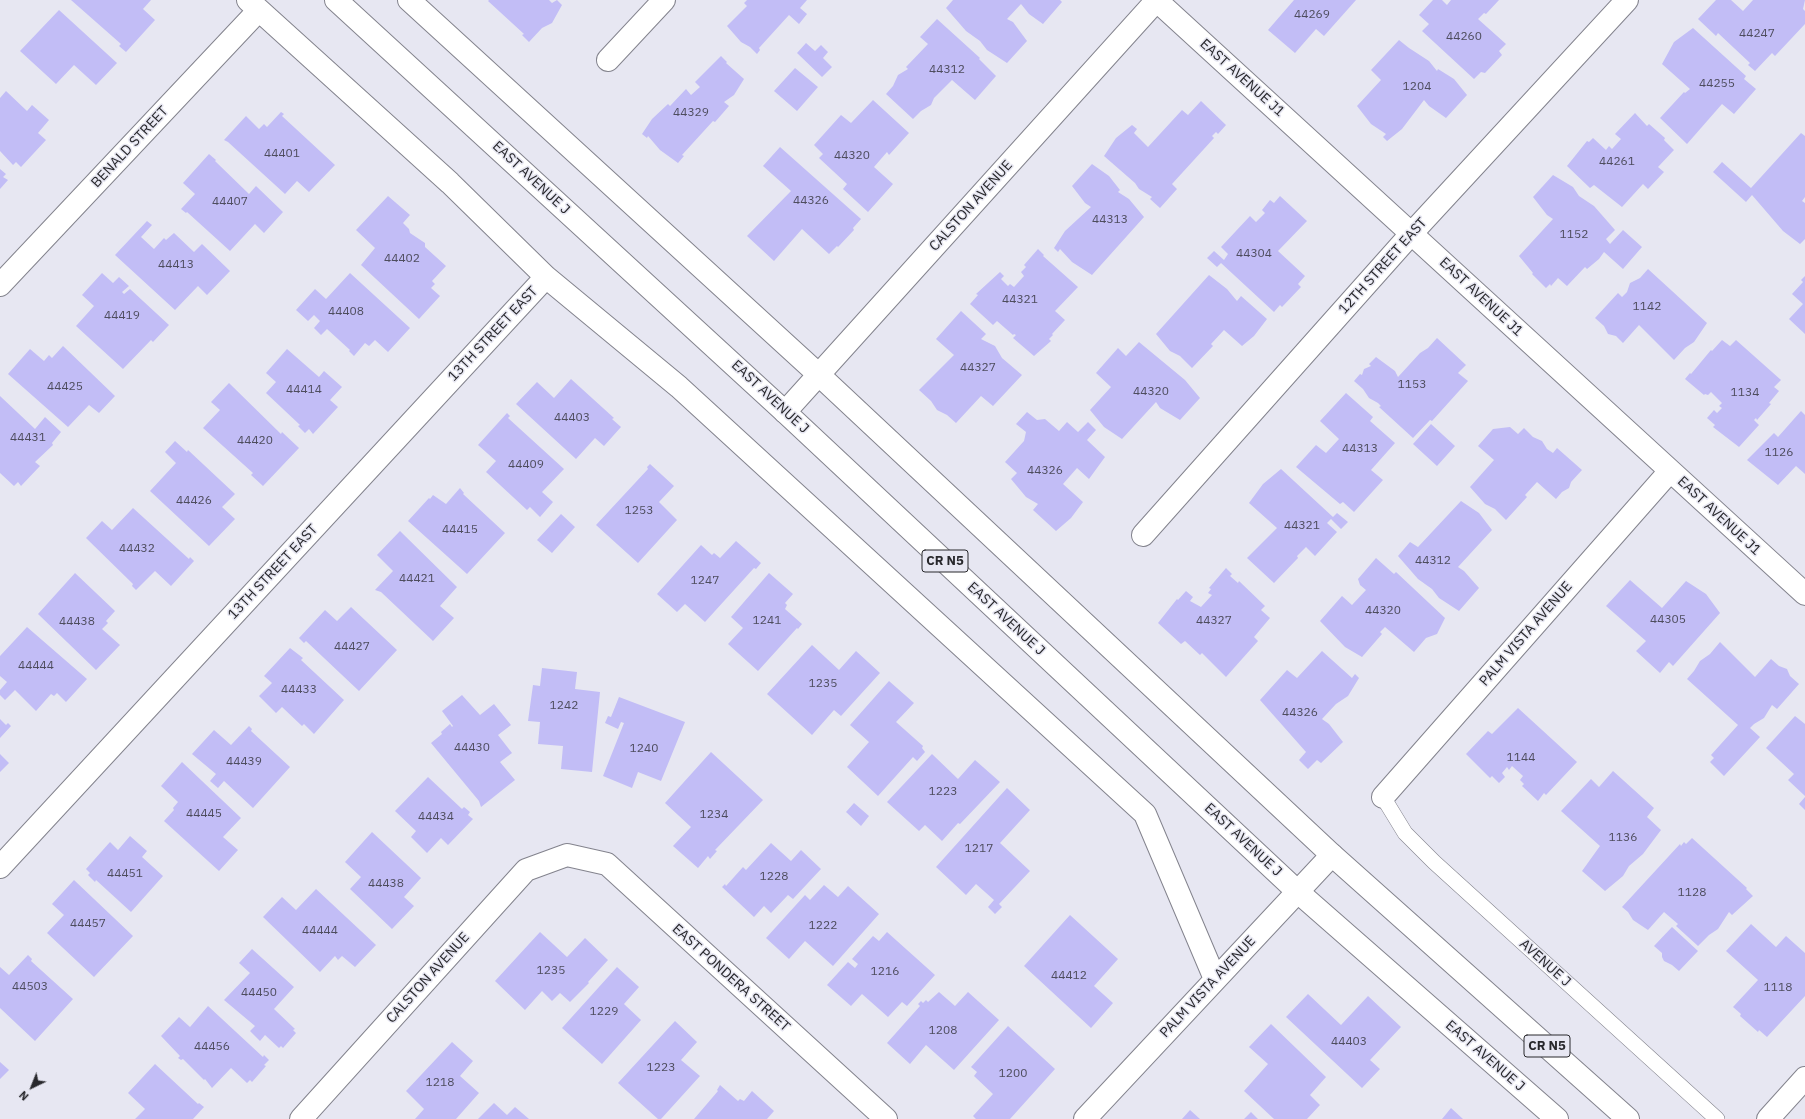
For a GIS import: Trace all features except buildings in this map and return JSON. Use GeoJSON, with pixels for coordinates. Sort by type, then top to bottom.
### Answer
{"type":"FeatureCollection","features":[{"type":"Feature","properties":{"kind":"street","name":"EAST AVENUE J"},"geometry":{"type":"LineString","coordinates":[[336,0],[785,412],[1298,892],[1557,1119]]}},
{"type":"Feature","properties":{"kind":"street","name":"CR N5"},"geometry":{"type":"LineString","coordinates":[[410,0],[818,374],[1332,855],[1628,1119]]}},
{"type":"Feature","properties":{"kind":"street"},"geometry":{"type":"LineString","coordinates":[[608,60],[664,0]]}},
{"type":"Feature","properties":{"kind":"street","name":"CALSTON AVENUE"},"geometry":{"type":"LineString","coordinates":[[785,412],[1156,0]]}},
{"type":"Feature","properties":{"kind":"street","name":"EAST AVENUE J1"},"geometry":{"type":"LineString","coordinates":[[1156,0],[1805,594]]}},
{"type":"Feature","properties":{"kind":"street","name":"12TH STREET EAST"},"geometry":{"type":"LineString","coordinates":[[1143,536],[1411,234],[1627,0]]}},
{"type":"Feature","properties":{"kind":"street"},"geometry":{"type":"LineString","coordinates":[[254,5],[450,183],[546,277],[679,387],[1145,814],[1215,979]]}},
{"type":"Feature","properties":{"kind":"street","name":"BENALD STREET"},"geometry":{"type":"LineString","coordinates":[[0,285],[254,5]]}},
{"type":"Feature","properties":{"kind":"street","name":"13TH STREET EAST"},"geometry":{"type":"LineString","coordinates":[[0,867],[546,277]]}},
{"type":"Feature","properties":{"kind":"street","name":"PALM VISTA AVENUE"},"geometry":{"type":"LineString","coordinates":[[1383,797],[1670,471]]}},
{"type":"Feature","properties":{"kind":"street","name":"CALSTON AVENUE"},"geometry":{"type":"LineString","coordinates":[[301,1119],[526,870],[567,855]]}},
{"type":"Feature","properties":{"kind":"street","name":"EAST PONDERA STREET"},"geometry":{"type":"LineString","coordinates":[[567,855],[607,864],[886,1119]]}},
{"type":"Feature","properties":{"kind":"street","name":"PALM VISTA AVENUE"},"geometry":{"type":"LineString","coordinates":[[1085,1119],[1332,855]]}},
{"type":"Feature","properties":{"kind":"street"},"geometry":{"type":"LineString","coordinates":[[1768,1119],[1805,1078]]}},
{"type":"Feature","properties":{"kind":"lane","name":"AVENUE J"},"geometry":{"type":"LineString","coordinates":[[1383,797],[1405,833],[1434,862],[1717,1119]]}}]}
